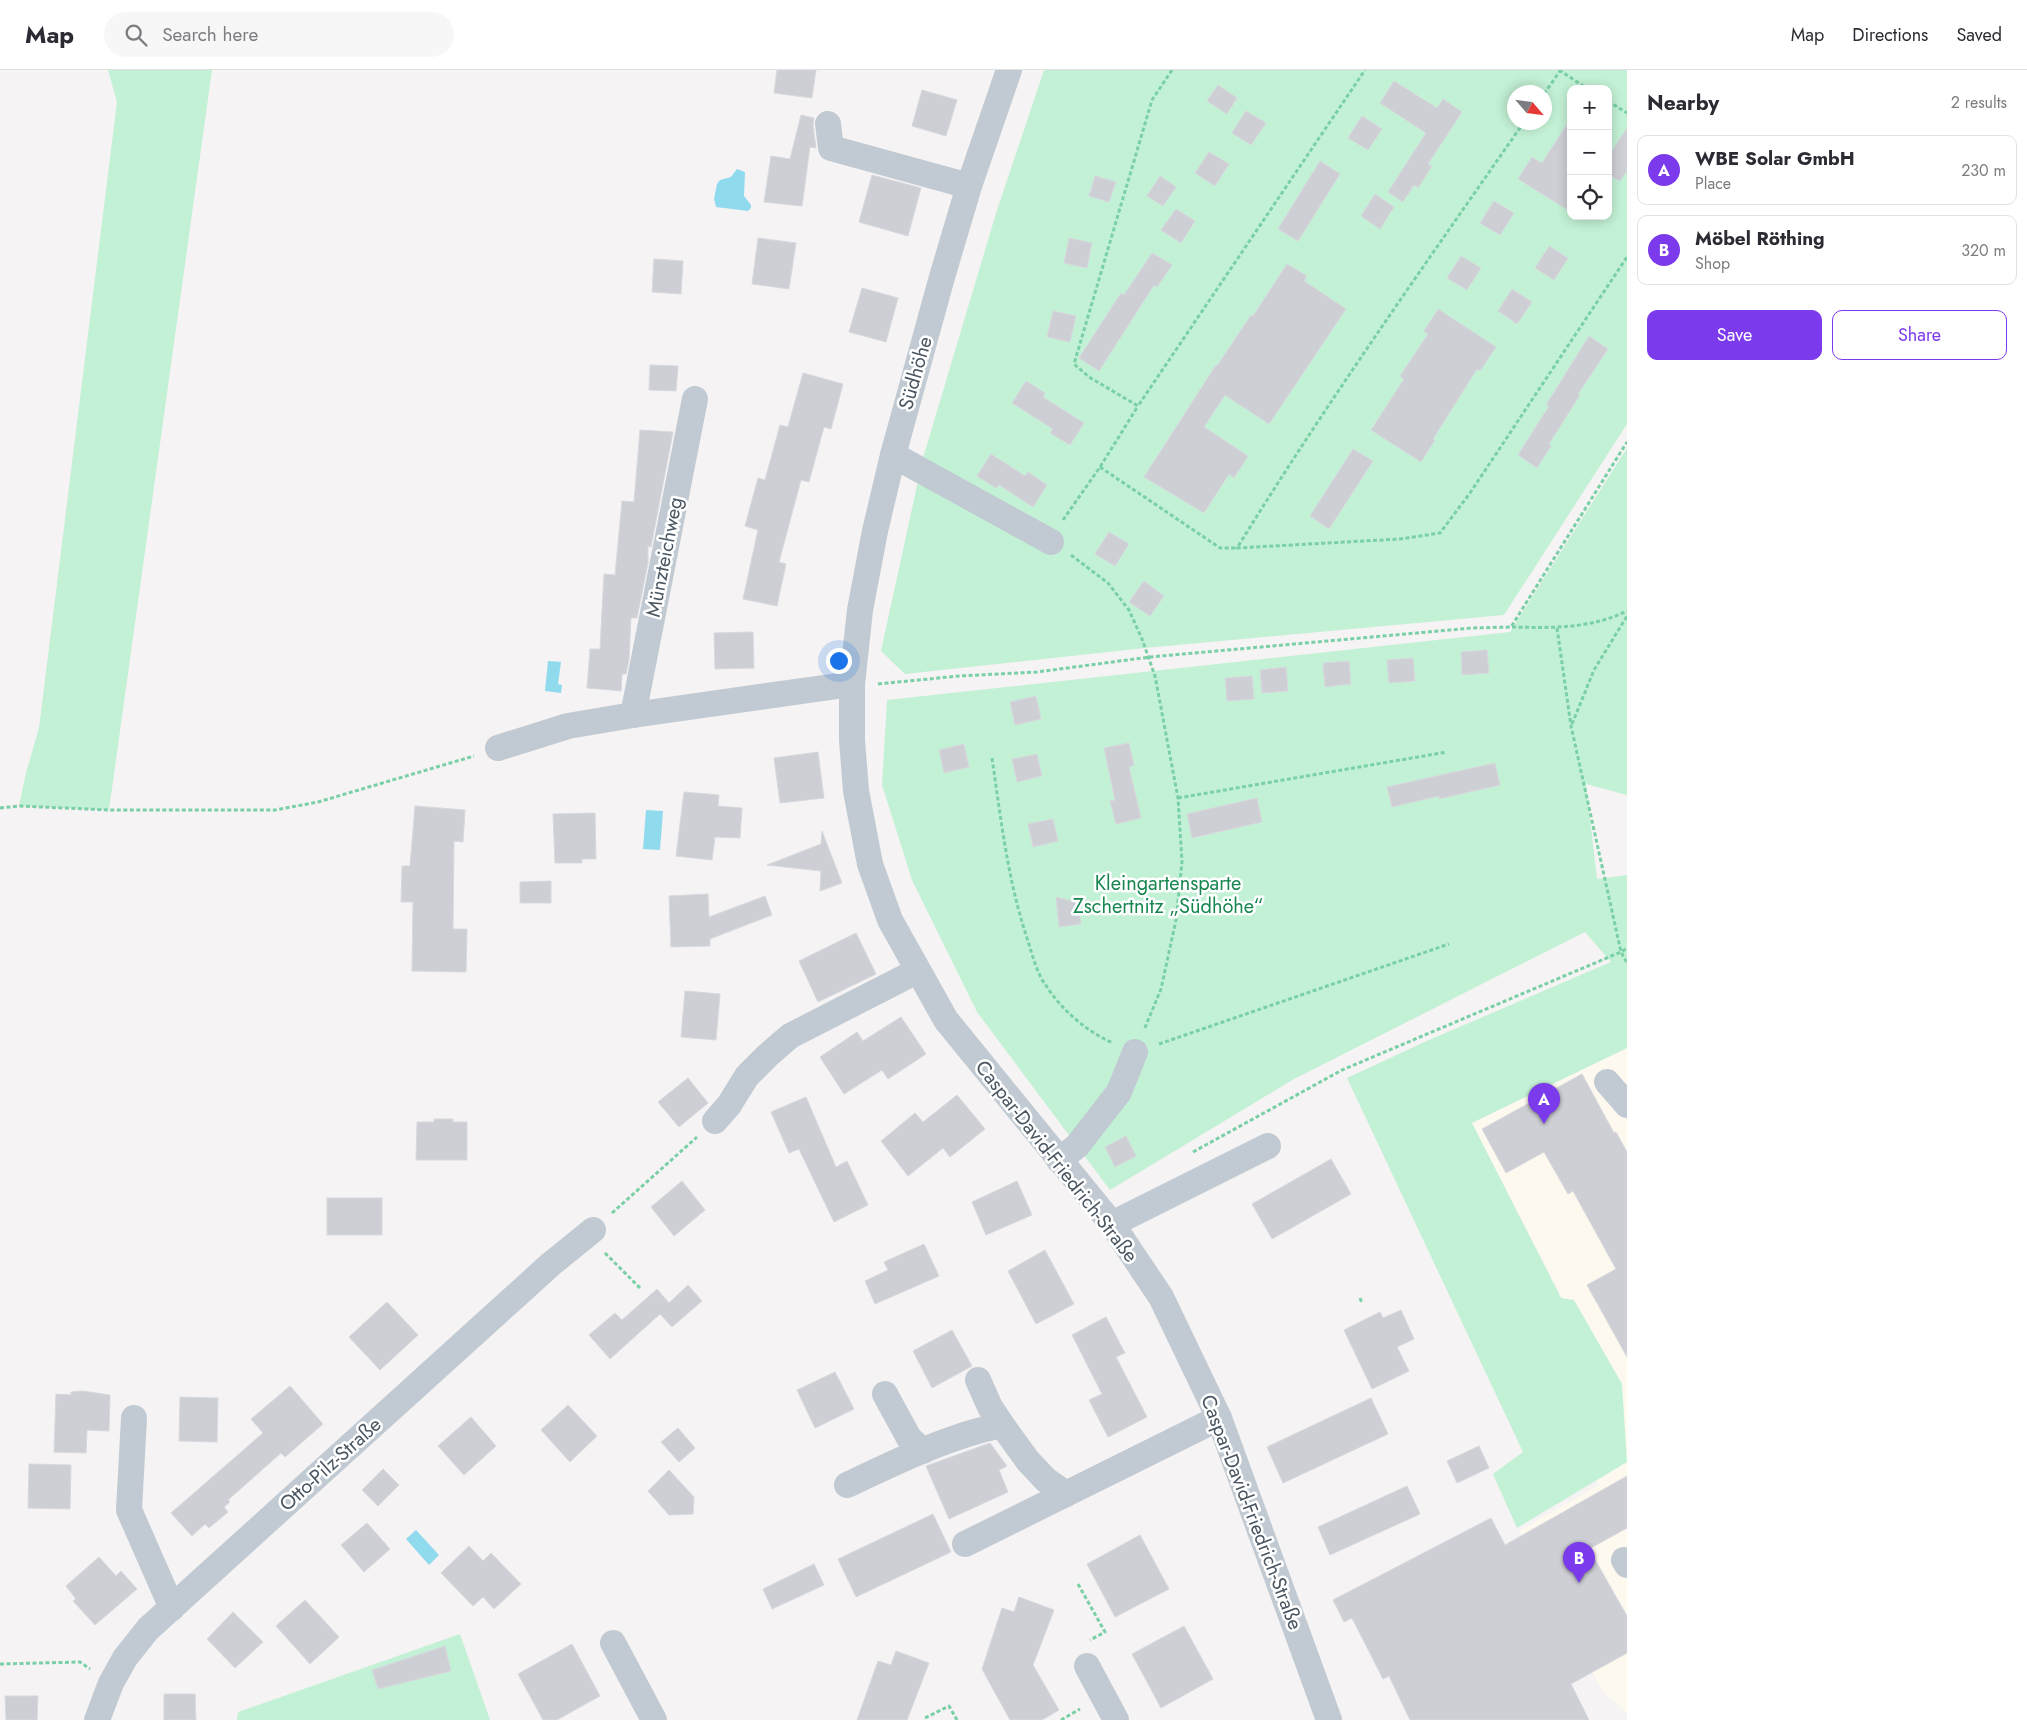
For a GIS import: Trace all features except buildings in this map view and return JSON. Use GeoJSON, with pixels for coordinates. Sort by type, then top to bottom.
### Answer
{"type":"FeatureCollection","features":[{"type":"Feature","properties":{"kind":"street","name":"Südhöhe"},"geometry":{"type":"LineString","coordinates":[[852,684],[860,610],[892,455],[969,186],[1009,70]]}},
{"type":"Feature","properties":{"kind":"street"},"geometry":{"type":"LineString","coordinates":[[828,124],[831,148],[969,186]]}},
{"type":"Feature","properties":{"kind":"street","name":"Münzteichweg"},"geometry":{"type":"LineString","coordinates":[[633,715],[695,399]]}},
{"type":"Feature","properties":{"kind":"street"},"geometry":{"type":"LineString","coordinates":[[892,455],[1051,542]]}},
{"type":"Feature","properties":{"kind":"street"},"geometry":{"type":"LineString","coordinates":[[498,748],[568,726],[852,684]]}},
{"type":"Feature","properties":{"kind":"street","name":"Caspar-David-Friedrich-Straße"},"geometry":{"type":"LineString","coordinates":[[852,684],[852,740],[856,791],[870,864],[890,920],[946,1020],[1112,1224],[1161,1296],[1219,1418],[1329,1720]]}},
{"type":"Feature","properties":{"kind":"street"},"geometry":{"type":"LineString","coordinates":[[715,1121],[729,1105],[747,1076],[766,1056],[790,1036],[917,971]]}},
{"type":"Feature","properties":{"kind":"street"},"geometry":{"type":"LineString","coordinates":[[1059,1160],[1077,1146],[1119,1092],[1136,1052]]}},
{"type":"Feature","properties":{"kind":"street"},"geometry":{"type":"LineString","coordinates":[[1607,1082],[1627,1105]]}},
{"type":"Feature","properties":{"kind":"street"},"geometry":{"type":"LineString","coordinates":[[1112,1224],[1268,1146]]}},
{"type":"Feature","properties":{"kind":"street","name":"Otto-Pilz-Straße"},"geometry":{"type":"LineString","coordinates":[[97,1720],[111,1683],[125,1658],[148,1628],[551,1264],[590,1232]]}},
{"type":"Feature","properties":{"kind":"street"},"geometry":{"type":"LineString","coordinates":[[978,1380],[990,1407],[1028,1461],[1046,1480],[1066,1494]]}},
{"type":"Feature","properties":{"kind":"street"},"geometry":{"type":"LineString","coordinates":[[885,1394],[909,1438],[923,1451]]}},
{"type":"Feature","properties":{"kind":"street"},"geometry":{"type":"LineString","coordinates":[[134,1418],[129,1510],[172,1608]]}},
{"type":"Feature","properties":{"kind":"street"},"geometry":{"type":"LineString","coordinates":[[964,1544],[1219,1418]]}},
{"type":"Feature","properties":{"kind":"street"},"geometry":{"type":"LineString","coordinates":[[847,1485],[923,1451],[987,1428],[1002,1425]]}},
{"type":"Feature","properties":{"kind":"street"},"geometry":{"type":"LineString","coordinates":[[614,1643],[654,1720]]}},
{"type":"Feature","properties":{"kind":"street"},"geometry":{"type":"LineString","coordinates":[[1087,1666],[1116,1720]]}},
{"type":"Feature","properties":{"kind":"path"},"geometry":{"type":"LineString","coordinates":[[1138,406],[1089,377],[1074,364],[1152,100],[1172,70]]}},
{"type":"Feature","properties":{"kind":"path"},"geometry":{"type":"LineString","coordinates":[[1136,1052],[1161,989],[1176,920],[1182,862],[1178,798],[1150,657],[1129,610],[1108,583],[1051,542],[1138,406],[1365,70]]}},
{"type":"Feature","properties":{"kind":"path"},"geometry":{"type":"LineString","coordinates":[[1550,85],[1560,71],[1582,85]]}},
{"type":"Feature","properties":{"kind":"path"},"geometry":{"type":"LineString","coordinates":[[1612,104],[1627,113]]}},
{"type":"Feature","properties":{"kind":"path"},"geometry":{"type":"LineString","coordinates":[[1237,548],[1306,438],[1518,130]]}},
{"type":"Feature","properties":{"kind":"path"},"geometry":{"type":"LineString","coordinates":[[1100,467],[1220,548],[1400,539],[1440,533],[1470,493],[1627,257]]}},
{"type":"Feature","properties":{"kind":"path"},"geometry":{"type":"LineString","coordinates":[[1511,627],[1627,442]]}},
{"type":"Feature","properties":{"kind":"path"},"geometry":{"type":"LineString","coordinates":[[852,684],[884,685],[959,676],[1037,672],[1150,657],[1472,628],[1557,628],[1607,620],[1627,611]]}},
{"type":"Feature","properties":{"kind":"path"},"geometry":{"type":"LineString","coordinates":[[1571,726],[1594,670],[1627,616]]}},
{"type":"Feature","properties":{"kind":"path"},"geometry":{"type":"LineString","coordinates":[[1557,628],[1571,726],[1621,952],[1627,963]]}},
{"type":"Feature","properties":{"kind":"path"},"geometry":{"type":"LineString","coordinates":[[0,808],[20,806],[109,810],[275,810],[318,802],[498,748]]}},
{"type":"Feature","properties":{"kind":"path"},"geometry":{"type":"LineString","coordinates":[[1178,798],[1446,752]]}},
{"type":"Feature","properties":{"kind":"path"},"geometry":{"type":"LineString","coordinates":[[992,758],[1006,863],[1021,920],[1038,970],[1052,994],[1063,1007],[1103,1039],[1136,1052],[1450,944]]}},
{"type":"Feature","properties":{"kind":"path"},"geometry":{"type":"LineString","coordinates":[[1190,1154],[1342,1070],[1627,948]]}},
{"type":"Feature","properties":{"kind":"path"},"geometry":{"type":"LineString","coordinates":[[640,1288],[590,1232],[715,1121]]}},
{"type":"Feature","properties":{"kind":"path"},"geometry":{"type":"LineString","coordinates":[[1360,1298],[1362,1303]]}},
{"type":"Feature","properties":{"kind":"path"},"geometry":{"type":"LineString","coordinates":[[1078,1584],[1104,1632],[1077,1648],[1087,1666]]}},
{"type":"Feature","properties":{"kind":"path"},"geometry":{"type":"LineString","coordinates":[[0,1664],[80,1662],[111,1683]]}},
{"type":"Feature","properties":{"kind":"path"},"geometry":{"type":"LineString","coordinates":[[925,1718],[949,1706],[957,1720]]}},
{"type":"Feature","properties":{"kind":"shaded area"},"geometry":{"type":"Polygon","coordinates":[[[1627,1003],[1627,1713],[1602,1691],[1519,1531],[1599,1485],[1518,1348],[1572,1316],[1429,1040],[1627,1003]]]}},
{"type":"Feature","properties":{"kind":"green space"},"geometry":{"type":"Polygon","coordinates":[[[108,70],[212,70],[109,810],[19,806],[39,728],[117,102],[108,70]]]}},
{"type":"Feature","properties":{"kind":"green space"},"geometry":{"type":"Polygon","coordinates":[[[1044,70],[1627,70],[1627,424],[1504,615],[1145,648],[905,674],[881,651],[923,458],[997,210],[1044,70]]]}},
{"type":"Feature","properties":{"kind":"green space","name":"Kleingartensparte Zschertnitz „Südhöhe“"},"geometry":{"type":"Polygon","coordinates":[[[1627,448],[1627,795],[1586,784],[1597,879],[1627,875],[1627,1048],[1472,1123],[1561,1298],[1574,1300],[1622,1384],[1627,1462],[1517,1528],[1493,1474],[1523,1452],[1347,1078],[1429,1040],[1611,962],[1585,932],[1294,1079],[1110,1190],[977,1012],[912,880],[882,785],[887,700],[1510,632],[1627,448]]]}},
{"type":"Feature","properties":{"kind":"green space"},"geometry":{"type":"Polygon","coordinates":[[[460,1634],[490,1720],[237,1720],[238,1712],[460,1634]]]}},
{"type":"Feature","properties":{"kind":"water"},"geometry":{"type":"Polygon","coordinates":[[[737,169],[745,172],[744,196],[751,205],[751,208],[748,211],[716,207],[714,199],[717,184],[720,180],[731,177],[737,169]]]}},
{"type":"Feature","properties":{"kind":"water"},"geometry":{"type":"Polygon","coordinates":[[[548,661],[561,662],[558,684],[562,685],[561,693],[545,691],[548,661]]]}},
{"type":"Feature","properties":{"kind":"water"},"geometry":{"type":"Polygon","coordinates":[[[646,810],[663,811],[660,850],[643,849],[646,810]]]}},
{"type":"Feature","properties":{"kind":"water"},"geometry":{"type":"Polygon","coordinates":[[[416,1530],[439,1555],[429,1565],[406,1539],[416,1530]]]}},
{"type":"Feature","properties":{"kind":"place","name":"WBE Solar GmbH"},"geometry":{"type":"Point","coordinates":[1544,1124]}},
{"type":"Feature","properties":{"kind":"place","name":"Möbel Röthing"},"geometry":{"type":"Point","coordinates":[1579,1583]}}]}
